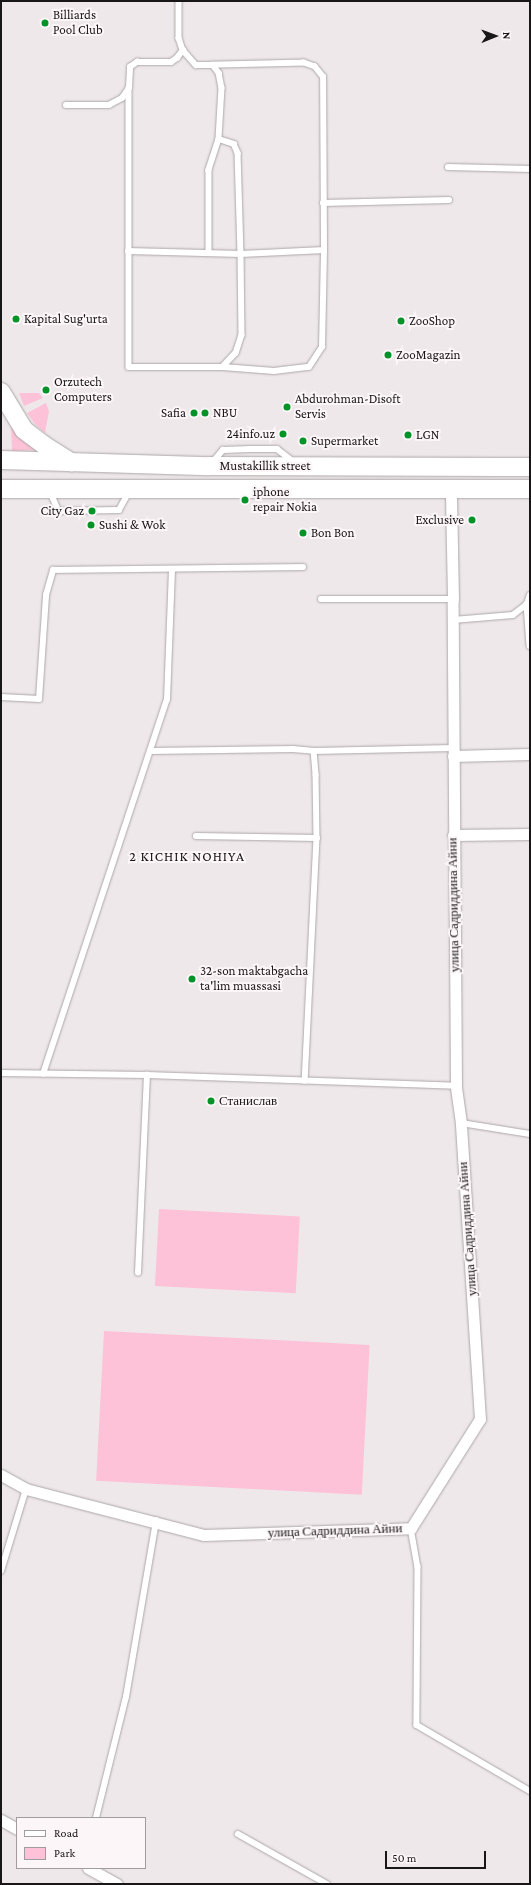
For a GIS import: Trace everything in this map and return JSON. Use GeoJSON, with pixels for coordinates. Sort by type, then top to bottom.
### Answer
{"type":"FeatureCollection","features":[{"type":"Feature","properties":{"kind":"main road"},"geometry":{"type":"LineString","coordinates":[[1,392],[24,430],[45,446],[71,462]]}},
{"type":"Feature","properties":{"kind":"main road","name":"Mustakillik street"},"geometry":{"type":"LineString","coordinates":[[1,460],[209,466],[530,467]]}},
{"type":"Feature","properties":{"kind":"main road","name":"Mustakillik street"},"geometry":{"type":"LineString","coordinates":[[1,489],[131,488],[530,490]]}},
{"type":"Feature","properties":{"kind":"street","name":"улица Садриддина Айни"},"geometry":{"type":"LineString","coordinates":[[1,1475],[26,1489],[156,1521],[204,1535],[411,1528],[480,1419],[461,1123],[456,1086],[451,490]]}},
{"type":"Feature","properties":{"kind":"street"},"geometry":{"type":"LineString","coordinates":[[453,752],[530,754]]}},
{"type":"Feature","properties":{"kind":"street"},"geometry":{"type":"LineString","coordinates":[[454,835],[530,834]]}},
{"type":"Feature","properties":{"kind":"street"},"geometry":{"type":"LineString","coordinates":[[1,1820],[16,1828]]}},
{"type":"Feature","properties":{"kind":"street"},"geometry":{"type":"LineString","coordinates":[[90,1869],[117,1884]]}},
{"type":"Feature","properties":{"kind":"lane"},"geometry":{"type":"LineString","coordinates":[[179,1],[179,38],[184,50],[196,65],[304,63],[315,68],[323,77],[322,203],[324,250],[322,347],[308,367],[274,371],[223,367],[130,367],[128,251],[130,67],[137,62],[171,62],[184,50]]}},
{"type":"Feature","properties":{"kind":"lane"},"geometry":{"type":"LineString","coordinates":[[210,253],[209,170],[219,139],[222,88],[219,73],[213,65]]}},
{"type":"Feature","properties":{"kind":"lane"},"geometry":{"type":"LineString","coordinates":[[66,105],[109,105],[122,98],[129,88]]}},
{"type":"Feature","properties":{"kind":"lane"},"geometry":{"type":"LineString","coordinates":[[219,139],[234,144],[238,153],[241,254],[242,334],[236,353],[223,367]]}},
{"type":"Feature","properties":{"kind":"lane"},"geometry":{"type":"LineString","coordinates":[[448,167],[530,169]]}},
{"type":"Feature","properties":{"kind":"lane"},"geometry":{"type":"LineString","coordinates":[[322,203],[449,200]]}},
{"type":"Feature","properties":{"kind":"lane"},"geometry":{"type":"LineString","coordinates":[[128,251],[241,254],[324,250]]}},
{"type":"Feature","properties":{"kind":"lane"},"geometry":{"type":"LineString","coordinates":[[48,488],[60,511],[119,510],[131,488]]}},
{"type":"Feature","properties":{"kind":"lane"},"geometry":{"type":"LineString","coordinates":[[1,697],[39,699],[46,595],[53,570],[172,570],[303,567]]}},
{"type":"Feature","properties":{"kind":"lane"},"geometry":{"type":"LineString","coordinates":[[43,1074],[167,700],[172,570]]}},
{"type":"Feature","properties":{"kind":"lane"},"geometry":{"type":"LineString","coordinates":[[530,596],[527,604],[530,646]]}},
{"type":"Feature","properties":{"kind":"lane"},"geometry":{"type":"LineString","coordinates":[[321,599],[453,599]]}},
{"type":"Feature","properties":{"kind":"lane"},"geometry":{"type":"LineString","coordinates":[[453,620],[513,615],[527,604]]}},
{"type":"Feature","properties":{"kind":"lane"},"geometry":{"type":"LineString","coordinates":[[150,751],[293,749],[314,751],[453,752]]}},
{"type":"Feature","properties":{"kind":"lane"},"geometry":{"type":"LineString","coordinates":[[305,1081],[317,838],[314,751]]}},
{"type":"Feature","properties":{"kind":"lane"},"geometry":{"type":"LineString","coordinates":[[196,836],[317,838]]}},
{"type":"Feature","properties":{"kind":"lane"},"geometry":{"type":"LineString","coordinates":[[1,1073],[147,1075],[456,1086]]}},
{"type":"Feature","properties":{"kind":"lane"},"geometry":{"type":"LineString","coordinates":[[138,1273],[147,1075]]}},
{"type":"Feature","properties":{"kind":"lane"},"geometry":{"type":"LineString","coordinates":[[461,1123],[530,1134]]}},
{"type":"Feature","properties":{"kind":"lane"},"geometry":{"type":"LineString","coordinates":[[1,1571],[26,1489]]}},
{"type":"Feature","properties":{"kind":"lane"},"geometry":{"type":"LineString","coordinates":[[96,1817],[126,1697],[156,1521]]}},
{"type":"Feature","properties":{"kind":"lane"},"geometry":{"type":"LineString","coordinates":[[411,1528],[418,1566],[417,1725],[530,1791]]}},
{"type":"Feature","properties":{"kind":"lane"},"geometry":{"type":"LineString","coordinates":[[238,1834],[327,1884]]}},
{"type":"Feature","properties":{"kind":"green space"},"geometry":{"type":"Polygon","coordinates":[[[19,393],[39,393],[43,398],[24,406],[19,393]]]}},
{"type":"Feature","properties":{"kind":"green space"},"geometry":{"type":"Polygon","coordinates":[[[46,403],[49,411],[45,433],[35,424],[27,413],[46,403]]]}},
{"type":"Feature","properties":{"kind":"green space"},"geometry":{"type":"Polygon","coordinates":[[[11,426],[38,450],[12,451],[11,426]]]}},
{"type":"Feature","properties":{"kind":"green space"},"geometry":{"type":"Polygon","coordinates":[[[159,1209],[300,1216],[296,1293],[155,1286],[159,1209]]]}},
{"type":"Feature","properties":{"kind":"green space"},"geometry":{"type":"Polygon","coordinates":[[[104,1331],[370,1345],[362,1495],[96,1481],[104,1331]]]}},
{"type":"Feature","properties":{"kind":"place","name":"Billiards Pool Club"},"geometry":{"type":"Point","coordinates":[45,23]}},
{"type":"Feature","properties":{"kind":"place","name":"Kapital Sug'urta"},"geometry":{"type":"Point","coordinates":[16,319]}},
{"type":"Feature","properties":{"kind":"place","name":"ZooShop"},"geometry":{"type":"Point","coordinates":[401,321]}},
{"type":"Feature","properties":{"kind":"place","name":"ZooMagazin"},"geometry":{"type":"Point","coordinates":[388,355]}},
{"type":"Feature","properties":{"kind":"place","name":"Orzutech Computers"},"geometry":{"type":"Point","coordinates":[46,390]}},
{"type":"Feature","properties":{"kind":"place","name":"Abdurohman-Disoft Servis"},"geometry":{"type":"Point","coordinates":[287,407]}},
{"type":"Feature","properties":{"kind":"place","name":"Safia"},"geometry":{"type":"Point","coordinates":[194,413]}},
{"type":"Feature","properties":{"kind":"place","name":"NBU"},"geometry":{"type":"Point","coordinates":[205,413]}},
{"type":"Feature","properties":{"kind":"place","name":"24info.uz"},"geometry":{"type":"Point","coordinates":[283,434]}},
{"type":"Feature","properties":{"kind":"place","name":"LGN"},"geometry":{"type":"Point","coordinates":[408,435]}},
{"type":"Feature","properties":{"kind":"place","name":"Supermarket"},"geometry":{"type":"Point","coordinates":[303,441]}},
{"type":"Feature","properties":{"kind":"place","name":"iphone repair Nokia"},"geometry":{"type":"Point","coordinates":[245,500]}},
{"type":"Feature","properties":{"kind":"place","name":"City Gaz"},"geometry":{"type":"Point","coordinates":[92,511]}},
{"type":"Feature","properties":{"kind":"place","name":"Exclusive"},"geometry":{"type":"Point","coordinates":[472,520]}},
{"type":"Feature","properties":{"kind":"place","name":"Sushi & Wok"},"geometry":{"type":"Point","coordinates":[91,525]}},
{"type":"Feature","properties":{"kind":"place","name":"Bon Bon"},"geometry":{"type":"Point","coordinates":[303,533]}},
{"type":"Feature","properties":{"kind":"place","name":"32-son maktabgacha ta'lim muassasi"},"geometry":{"type":"Point","coordinates":[192,979]}},
{"type":"Feature","properties":{"kind":"place","name":"Станислав"},"geometry":{"type":"Point","coordinates":[211,1101]}},
{"type":"Feature","properties":{"kind":"district","name":"2 KICHIK NOHIYA"},"geometry":{"type":"Point","coordinates":[187,856]}}]}
